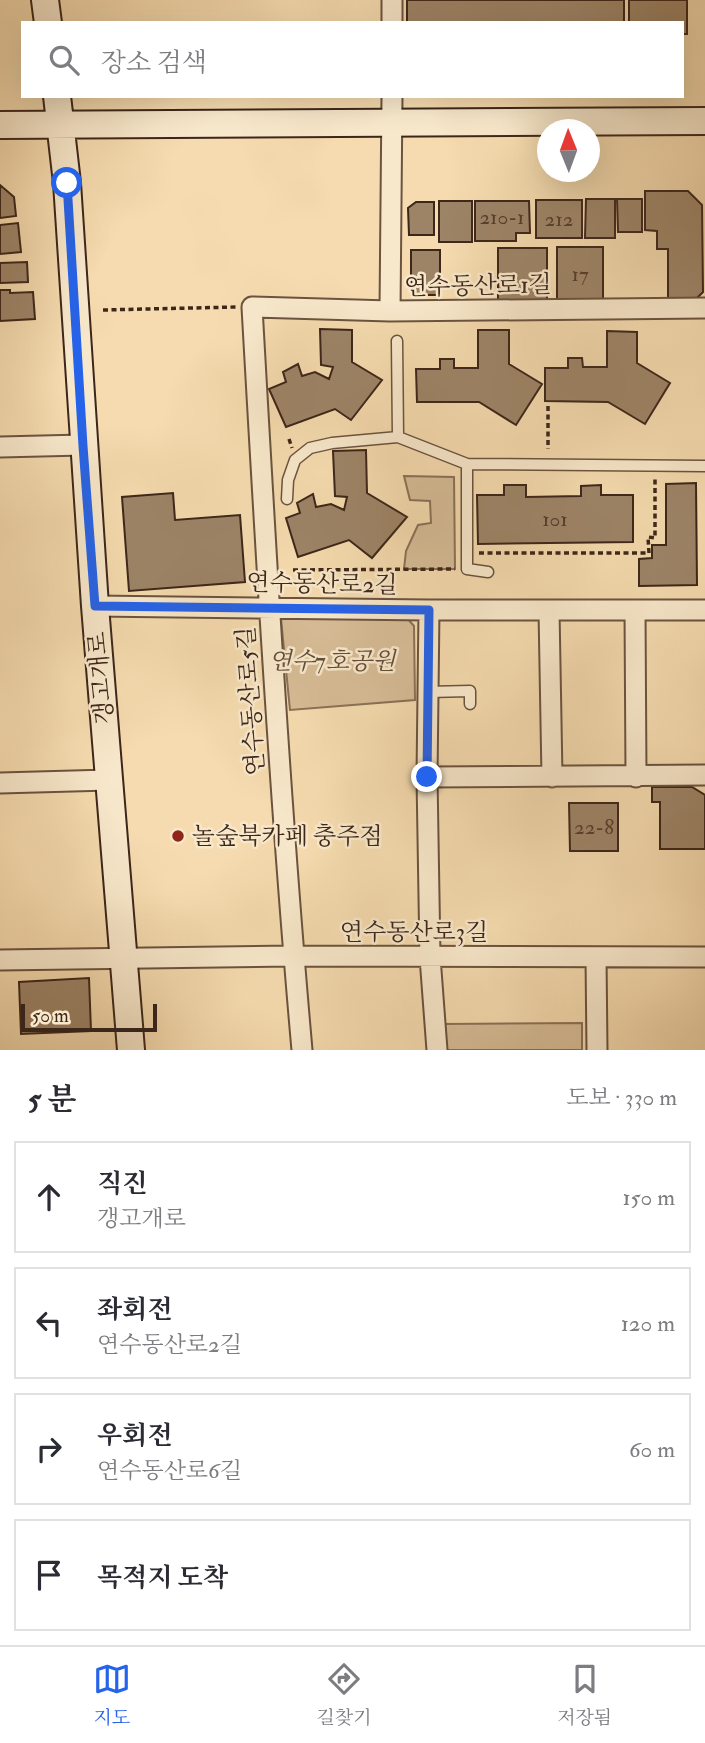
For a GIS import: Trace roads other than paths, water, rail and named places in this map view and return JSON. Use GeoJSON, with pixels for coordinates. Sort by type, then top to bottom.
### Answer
{"type":"FeatureCollection","features":[{"type":"Feature","properties":{"kind":"street"},"geometry":{"type":"LineString","coordinates":[[45,0],[48,21]]}},
{"type":"Feature","properties":{"kind":"street"},"geometry":{"type":"LineString","coordinates":[[392,0],[392,21]]}},
{"type":"Feature","properties":{"kind":"street","name":"갱고개로"},"geometry":{"type":"LineString","coordinates":[[57,98],[67,183],[83,446],[131,1050]]}},
{"type":"Feature","properties":{"kind":"street"},"geometry":{"type":"LineString","coordinates":[[390,312],[392,98]]}},
{"type":"Feature","properties":{"kind":"street"},"geometry":{"type":"LineString","coordinates":[[0,125],[705,121]]}},
{"type":"Feature","properties":{"kind":"street","name":"연수동산로1길"},"geometry":{"type":"LineString","coordinates":[[252,307],[390,312],[705,308]]}},
{"type":"Feature","properties":{"kind":"street","name":"연수동산로5길"},"geometry":{"type":"LineString","coordinates":[[252,307],[269,607],[302,1050]]}},
{"type":"Feature","properties":{"kind":"street"},"geometry":{"type":"LineString","coordinates":[[0,447],[83,446]]}},
{"type":"Feature","properties":{"kind":"street","name":"연수동산로2길"},"geometry":{"type":"LineString","coordinates":[[95,606],[705,610]]}},
{"type":"Feature","properties":{"kind":"street"},"geometry":{"type":"LineString","coordinates":[[429,610],[427,777],[430,957],[437,1050]]}},
{"type":"Feature","properties":{"kind":"street"},"geometry":{"type":"LineString","coordinates":[[549,610],[552,777]]}},
{"type":"Feature","properties":{"kind":"street"},"geometry":{"type":"LineString","coordinates":[[635,610],[636,777]]}},
{"type":"Feature","properties":{"kind":"street"},"geometry":{"type":"LineString","coordinates":[[427,777],[705,775]]}},
{"type":"Feature","properties":{"kind":"street"},"geometry":{"type":"LineString","coordinates":[[0,783],[109,780]]}},
{"type":"Feature","properties":{"kind":"street","name":"연수동산로3길"},"geometry":{"type":"LineString","coordinates":[[0,960],[293,956],[705,957]]}},
{"type":"Feature","properties":{"kind":"street"},"geometry":{"type":"LineString","coordinates":[[596,957],[597,1050]]}},
{"type":"Feature","properties":{"kind":"lane"},"geometry":{"type":"LineString","coordinates":[[397,341],[398,437]]}},
{"type":"Feature","properties":{"kind":"lane"},"geometry":{"type":"LineString","coordinates":[[287,499],[288,480],[295,460],[310,448],[332,443],[398,437],[467,464],[705,466]]}},
{"type":"Feature","properties":{"kind":"lane"},"geometry":{"type":"LineString","coordinates":[[467,464],[467,569],[488,572]]}},
{"type":"Feature","properties":{"kind":"lane"},"geometry":{"type":"LineString","coordinates":[[428,692],[470,691],[470,704]]}},
{"type":"Feature","properties":{"kind":"place","name":"놀숲북카페 충주점"},"geometry":{"type":"Point","coordinates":[178,836]}},
{"type":"Feature","properties":{"kind":"park label","name":"연수7호공원"},"geometry":{"type":"Point","coordinates":[332,661]}}]}
